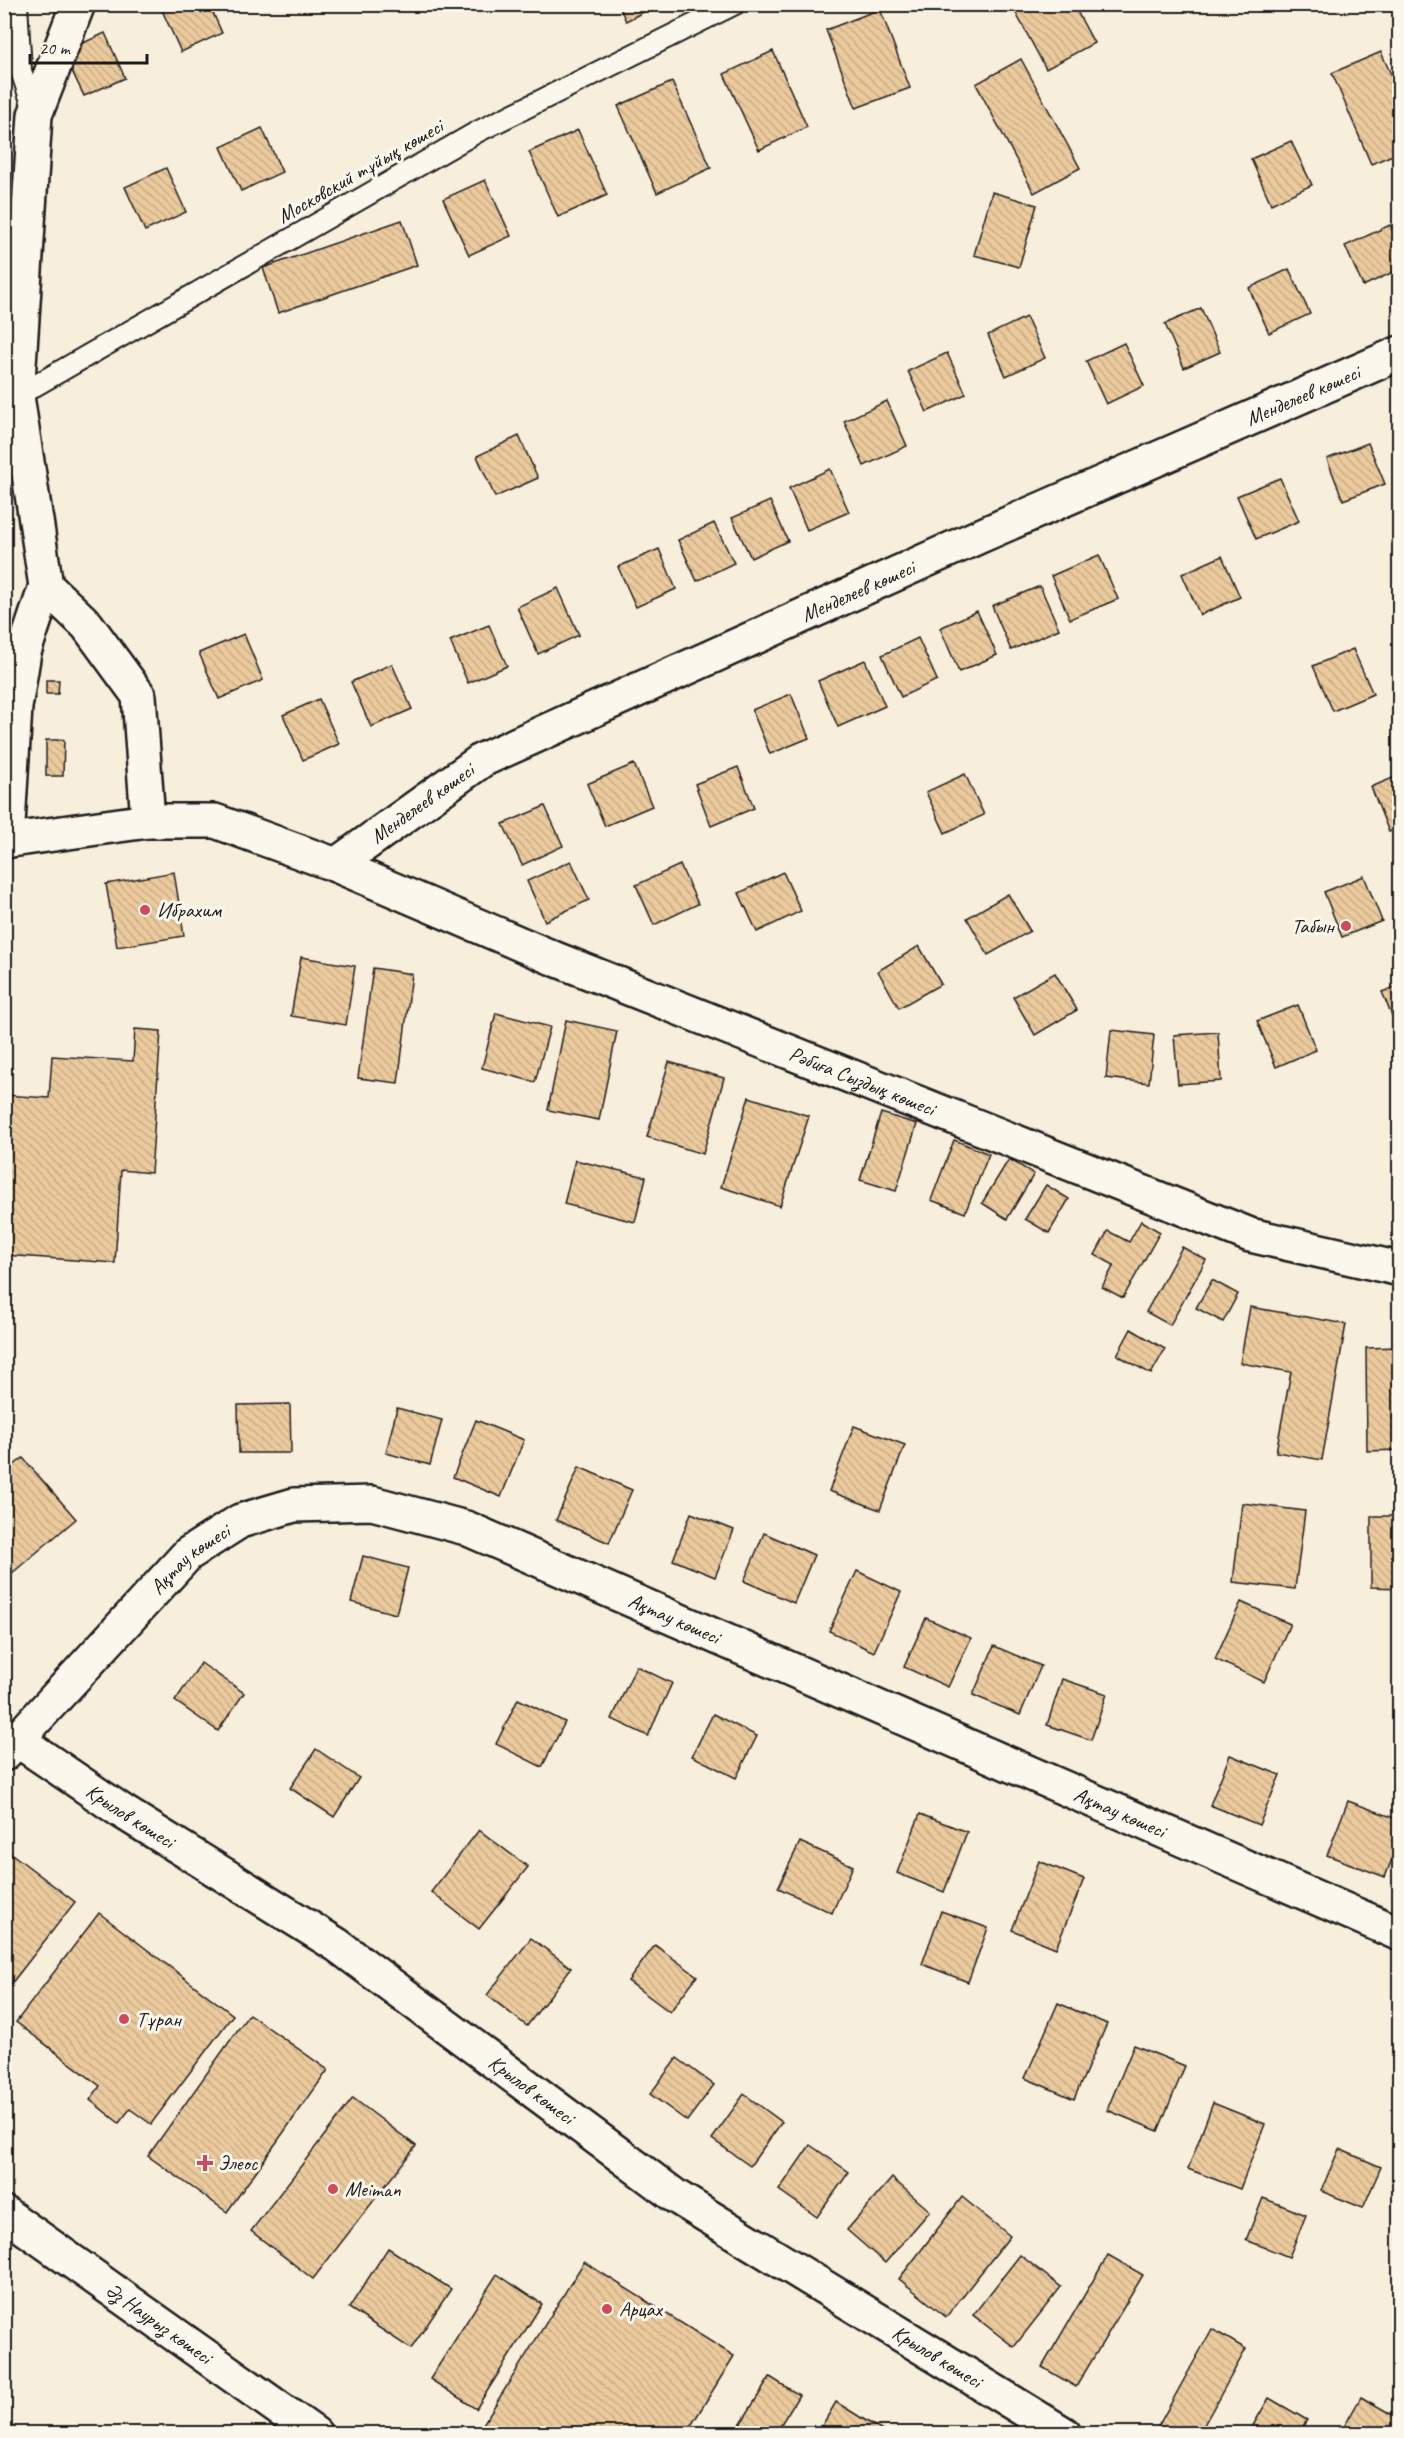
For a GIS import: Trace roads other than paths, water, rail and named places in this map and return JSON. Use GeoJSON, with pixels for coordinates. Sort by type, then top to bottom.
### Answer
{"type":"FeatureCollection","features":[{"type":"Feature","properties":{"kind":"street"},"geometry":{"type":"LineString","coordinates":[[6,841],[15,707],[24,652],[46,586],[17,396],[35,115],[78,4]]}},
{"type":"Feature","properties":{"kind":"street","name":"Менделеев көшесі"},"geometry":{"type":"LineString","coordinates":[[336,865],[482,760],[969,541],[1400,353]]}},
{"type":"Feature","properties":{"kind":"street"},"geometry":{"type":"LineString","coordinates":[[46,586],[87,625],[139,696],[148,821]]}},
{"type":"Feature","properties":{"kind":"street","name":"Рәбиға Сыздық көшесі"},"geometry":{"type":"LineString","coordinates":[[6,841],[148,821],[214,821],[336,865],[553,958],[1250,1236],[1400,1269]]}},
{"type":"Feature","properties":{"kind":"street","name":"Ақтау көшесі"},"geometry":{"type":"LineString","coordinates":[[8,1743],[188,1554],[240,1521],[294,1505],[372,1503],[466,1528],[1400,1934]]}},
{"type":"Feature","properties":{"kind":"street","name":"Крылов көшесі"},"geometry":{"type":"LineString","coordinates":[[8,1743],[337,1945],[675,2196],[1064,2433]]}},
{"type":"Feature","properties":{"kind":"street","name":"Әз Наурыз көшесі"},"geometry":{"type":"LineString","coordinates":[[4,2213],[315,2433]]}},
{"type":"Feature","properties":{"kind":"lane"},"geometry":{"type":"LineString","coordinates":[[17,4],[21,71],[35,115]]}},
{"type":"Feature","properties":{"kind":"lane","name":"Московский тұйық көшесі"},"geometry":{"type":"LineString","coordinates":[[17,396],[477,132],[735,4]]}},
{"type":"Feature","properties":{"kind":"place","name":"Ибрахим"},"geometry":{"type":"Point","coordinates":[145,910]}},
{"type":"Feature","properties":{"kind":"place","name":"Табын"},"geometry":{"type":"Point","coordinates":[1346,926]}},
{"type":"Feature","properties":{"kind":"place","name":"Тұран"},"geometry":{"type":"Point","coordinates":[124,2019]}},
{"type":"Feature","properties":{"kind":"place","name":"Элеос"},"geometry":{"type":"Point","coordinates":[205,2163]}},
{"type":"Feature","properties":{"kind":"place","name":"Meiman"},"geometry":{"type":"Point","coordinates":[333,2189]}},
{"type":"Feature","properties":{"kind":"place","name":"Арцах"},"geometry":{"type":"Point","coordinates":[607,2309]}}]}
